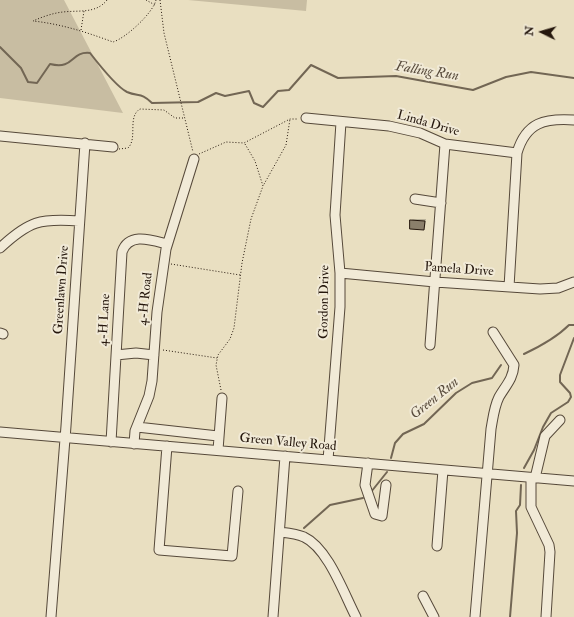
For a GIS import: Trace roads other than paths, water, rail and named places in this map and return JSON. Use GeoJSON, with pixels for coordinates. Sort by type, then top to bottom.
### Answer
{"type":"FeatureCollection","features":[{"type":"Feature","properties":{"kind":"street","name":"Linda Drive"},"geometry":{"type":"LineString","coordinates":[[306,118],[404,129],[420,133],[445,144],[517,153]]}},
{"type":"Feature","properties":{"kind":"street"},"geometry":{"type":"LineString","coordinates":[[509,287],[517,153],[521,140],[534,126],[552,120],[574,120]]}},
{"type":"Feature","properties":{"kind":"street","name":"Gordon Drive"},"geometry":{"type":"LineString","coordinates":[[328,460],[340,306],[340,273],[335,215],[341,122]]}},
{"type":"Feature","properties":{"kind":"street"},"geometry":{"type":"LineString","coordinates":[[0,136],[85,143],[113,147]]}},
{"type":"Feature","properties":{"kind":"street","name":"Greenlawn Drive"},"geometry":{"type":"LineString","coordinates":[[51,617],[85,143]]}},
{"type":"Feature","properties":{"kind":"street"},"geometry":{"type":"LineString","coordinates":[[430,345],[445,144]]}},
{"type":"Feature","properties":{"kind":"street","name":"4-H Road"},"geometry":{"type":"LineString","coordinates":[[134,444],[137,427],[148,396],[154,355],[162,265],[167,244],[194,159]]}},
{"type":"Feature","properties":{"kind":"street"},"geometry":{"type":"LineString","coordinates":[[415,199],[441,203]]}},
{"type":"Feature","properties":{"kind":"street"},"geometry":{"type":"LineString","coordinates":[[2,243],[37,222],[59,219],[79,221]]}},
{"type":"Feature","properties":{"kind":"street","name":"4-H Lane"},"geometry":{"type":"LineString","coordinates":[[111,442],[123,248],[128,242],[137,239],[147,239],[167,244]]}},
{"type":"Feature","properties":{"kind":"street","name":"Pamela Drive"},"geometry":{"type":"LineString","coordinates":[[340,273],[435,282],[552,289],[574,282]]}},
{"type":"Feature","properties":{"kind":"street"},"geometry":{"type":"LineString","coordinates":[[475,617],[494,411],[499,397],[511,381],[514,365],[493,332]]}},
{"type":"Feature","properties":{"kind":"street"},"geometry":{"type":"LineString","coordinates":[[116,355],[136,353],[154,355]]}},
{"type":"Feature","properties":{"kind":"street"},"geometry":{"type":"LineString","coordinates":[[218,450],[222,398]]}},
{"type":"Feature","properties":{"kind":"street"},"geometry":{"type":"LineString","coordinates":[[546,617],[550,552],[549,545],[531,507],[533,478],[545,436],[560,420]]}},
{"type":"Feature","properties":{"kind":"street"},"geometry":{"type":"LineString","coordinates":[[137,427],[218,436]]}},
{"type":"Feature","properties":{"kind":"street","name":"Green Valley Road"},"geometry":{"type":"LineString","coordinates":[[0,432],[574,481]]}},
{"type":"Feature","properties":{"kind":"street"},"geometry":{"type":"LineString","coordinates":[[167,446],[159,550],[232,556],[238,491]]}},
{"type":"Feature","properties":{"kind":"street"},"geometry":{"type":"LineString","coordinates":[[272,617],[285,456]]}},
{"type":"Feature","properties":{"kind":"street"},"geometry":{"type":"LineString","coordinates":[[368,463],[365,485],[375,514],[382,516],[386,485]]}},
{"type":"Feature","properties":{"kind":"street"},"geometry":{"type":"LineString","coordinates":[[437,546],[443,470]]}},
{"type":"Feature","properties":{"kind":"street"},"geometry":{"type":"LineString","coordinates":[[280,532],[304,537],[318,547],[356,617]]}},
{"type":"Feature","properties":{"kind":"street"},"geometry":{"type":"LineString","coordinates":[[423,596],[434,617]]}},
{"type":"Feature","properties":{"kind":"waterway","name":"Falling Run"},"geometry":{"type":"LineString","coordinates":[[0,47],[21,68],[28,82],[37,83],[50,64],[64,65],[79,55],[90,53],[118,85],[127,92],[142,96],[152,103],[198,102],[216,93],[225,96],[249,91],[254,103],[263,107],[278,91],[289,90],[311,65],[338,78],[396,76],[473,90],[506,77],[531,72],[574,78]]}},
{"type":"Feature","properties":{"kind":"waterway","name":"Green Run"},"geometry":{"type":"LineString","coordinates":[[524,354],[559,334],[569,325],[574,325]]}},
{"type":"Feature","properties":{"kind":"waterway"},"geometry":{"type":"LineString","coordinates":[[524,468],[551,413],[568,402],[571,397],[570,393],[560,382],[560,375],[574,338]]}},
{"type":"Feature","properties":{"kind":"waterway","name":"Green Run"},"geometry":{"type":"LineString","coordinates":[[391,458],[395,443],[403,434],[424,424],[456,393],[472,383],[492,378],[501,365]]}},
{"type":"Feature","properties":{"kind":"waterway","name":"Green Run"},"geometry":{"type":"LineString","coordinates":[[371,492],[387,472]]}},
{"type":"Feature","properties":{"kind":"waterway"},"geometry":{"type":"LineString","coordinates":[[510,617],[517,533],[516,511],[520,505],[521,485]]}},
{"type":"Feature","properties":{"kind":"waterway","name":"Green Run"},"geometry":{"type":"LineString","coordinates":[[304,528],[330,505],[363,498]]}}]}
